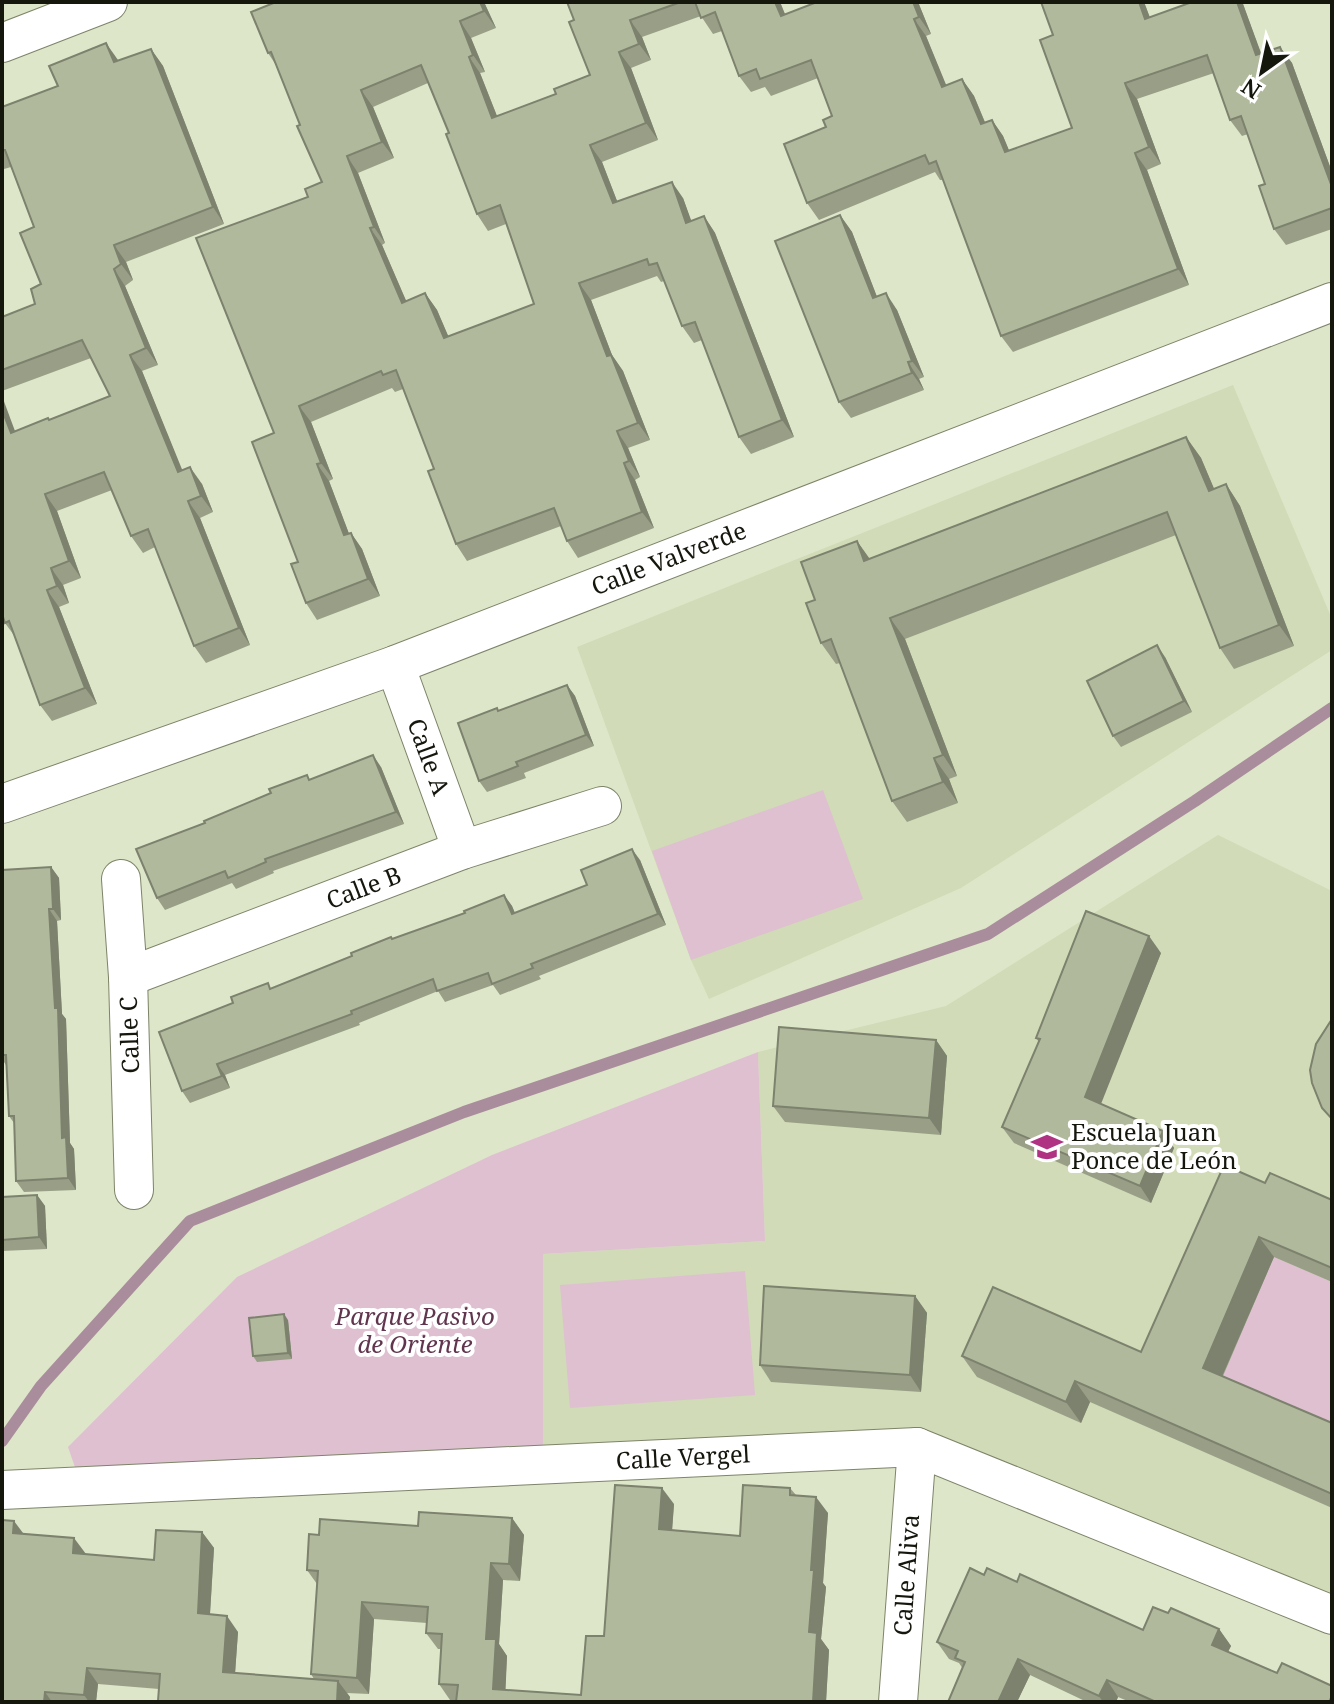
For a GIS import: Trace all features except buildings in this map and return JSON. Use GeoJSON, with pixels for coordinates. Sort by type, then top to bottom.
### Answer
{"type":"FeatureCollection","features":[{"type":"Feature","properties":{"kind":"street"},"geometry":{"type":"LineString","coordinates":[[2,43],[108,2]]}},
{"type":"Feature","properties":{"kind":"street","name":"Calle Valverde"},"geometry":{"type":"LineString","coordinates":[[2,804],[395,665],[1332,302]]}},
{"type":"Feature","properties":{"kind":"street","name":"Calle A"},"geometry":{"type":"LineString","coordinates":[[395,665],[462,850]]}},
{"type":"Feature","properties":{"kind":"street","name":"Calle B"},"geometry":{"type":"LineString","coordinates":[[128,977],[462,850],[602,806]]}},
{"type":"Feature","properties":{"kind":"street","name":"Calle C"},"geometry":{"type":"LineString","coordinates":[[121,879],[128,977],[134,1190]]}},
{"type":"Feature","properties":{"kind":"street","name":"Calle Vergel"},"geometry":{"type":"LineString","coordinates":[[2,1490],[917,1447],[1332,1615]]}},
{"type":"Feature","properties":{"kind":"street","name":"Calle Aliva"},"geometry":{"type":"LineString","coordinates":[[898,1702],[917,1447]]}},
{"type":"Feature","properties":{"kind":"shaded area"},"geometry":{"type":"Polygon","coordinates":[[[1233,385],[1332,619],[1332,650],[961,888],[709,999],[691,960],[577,647],[1233,385]]]}},
{"type":"Feature","properties":{"kind":"shaded area","name":"Escuela Juan Ponce de León"},"geometry":{"type":"Polygon","coordinates":[[[1218,835],[1332,891],[1332,1597],[915,1430],[543,1450],[543,1254],[765,1241],[758,1052],[946,1006],[1218,835]]]}},
{"type":"Feature","properties":{"kind":"green space"},"geometry":{"type":"Polygon","coordinates":[[[823,790],[863,899],[691,960],[652,851],[823,790]]]}},
{"type":"Feature","properties":{"kind":"green space","name":"Parque Pasivo de Oriente"},"geometry":{"type":"Polygon","coordinates":[[[758,1052],[765,1241],[543,1254],[543,1450],[78,1476],[68,1447],[237,1277],[492,1155],[758,1052]]]}},
{"type":"Feature","properties":{"kind":"green space"},"geometry":{"type":"Polygon","coordinates":[[[1274,1257],[1332,1282],[1332,1438],[1217,1388],[1274,1257]]]}},
{"type":"Feature","properties":{"kind":"green space"},"geometry":{"type":"Polygon","coordinates":[[[745,1271],[755,1395],[570,1408],[560,1285],[745,1271]]]}},
{"type":"Feature","properties":{"kind":"waterway"},"geometry":{"type":"LineString","coordinates":[[2,1441],[41,1386],[190,1221],[464,1112],[988,934],[1195,801],[1332,708]]}},
{"type":"Feature","properties":{"kind":"place","name":"Escuela Juan Ponce de León"},"geometry":{"type":"Point","coordinates":[1047,1147]}}]}
